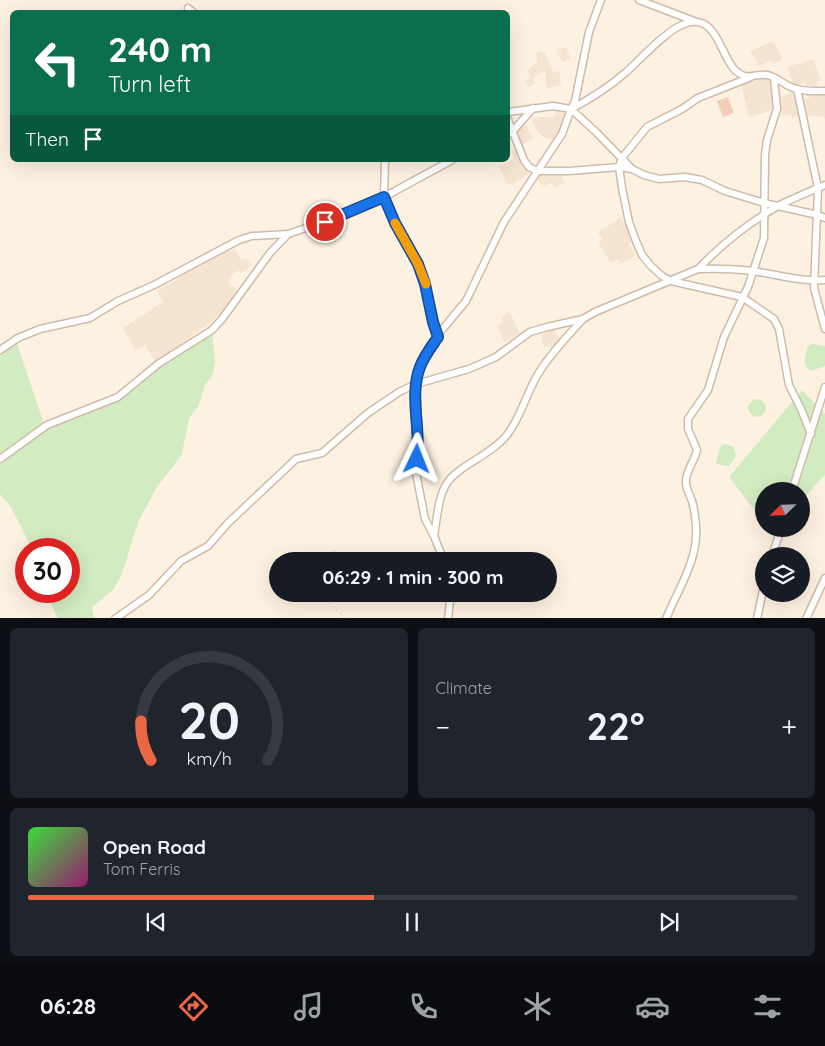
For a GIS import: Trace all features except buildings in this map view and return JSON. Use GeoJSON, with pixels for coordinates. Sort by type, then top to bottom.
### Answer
{"type":"FeatureCollection","features":[{"type":"Feature","properties":{"kind":"street"},"geometry":{"type":"LineString","coordinates":[[440,552],[425,519],[416,473],[419,445],[416,384],[420,366],[438,337],[466,302],[504,222],[562,134],[575,101],[589,32],[601,0]]}},
{"type":"Feature","properties":{"kind":"street"},"geometry":{"type":"LineString","coordinates":[[639,0],[704,25],[713,32],[734,69],[741,74],[751,77]]}},
{"type":"Feature","properties":{"kind":"street"},"geometry":{"type":"LineString","coordinates":[[571,109],[585,102],[623,74],[675,29],[694,21]]}},
{"type":"Feature","properties":{"kind":"street"},"geometry":{"type":"LineString","coordinates":[[811,434],[789,385],[784,369],[779,329],[774,319],[742,298],[671,281],[650,266],[642,255],[629,222],[619,167],[622,158],[647,127],[682,109],[698,98],[751,77],[769,75],[797,89],[805,91],[825,90]]}},
{"type":"Feature","properties":{"kind":"street"},"geometry":{"type":"LineString","coordinates":[[666,618],[687,574],[695,551],[696,521],[686,482],[697,450],[688,428],[688,419],[708,390],[718,354],[754,271],[764,238],[765,155],[767,140],[777,109],[774,78]]}},
{"type":"Feature","properties":{"kind":"street"},"geometry":{"type":"LineString","coordinates":[[797,89],[818,188],[814,281],[815,294],[825,329]]}},
{"type":"Feature","properties":{"kind":"street"},"geometry":{"type":"LineString","coordinates":[[510,112],[553,106],[571,109],[598,133],[632,169]]}},
{"type":"Feature","properties":{"kind":"street"},"geometry":{"type":"LineString","coordinates":[[534,108],[510,133],[524,160],[529,167],[537,171],[569,171],[619,167],[632,169],[659,179],[685,177],[702,180],[726,191],[764,203],[825,218]]}},
{"type":"Feature","properties":{"kind":"street"},"geometry":{"type":"LineString","coordinates":[[385,162],[384,197],[395,223],[418,264],[438,337]]}},
{"type":"Feature","properties":{"kind":"street"},"geometry":{"type":"LineString","coordinates":[[0,350],[18,338],[40,329],[90,318],[118,301],[154,285],[239,240],[252,236],[288,234],[342,216],[384,197],[448,162]]}},
{"type":"Feature","properties":{"kind":"street"},"geometry":{"type":"LineString","coordinates":[[698,269],[709,257],[765,214],[778,206],[825,185]]}},
{"type":"Feature","properties":{"kind":"street"},"geometry":{"type":"LineString","coordinates":[[0,459],[47,425],[118,397],[158,364],[212,330],[222,320],[270,253],[288,234]]}},
{"type":"Feature","properties":{"kind":"street"},"geometry":{"type":"LineString","coordinates":[[115,618],[149,595],[181,561],[208,546],[228,523],[296,460],[322,453],[368,413],[399,392],[416,384],[469,369],[496,357],[530,332],[583,319],[698,269],[718,267],[754,271],[785,278],[814,281],[825,280]]}},
{"type":"Feature","properties":{"kind":"street"},"geometry":{"type":"LineString","coordinates":[[434,536],[446,484],[454,476],[498,445],[507,435],[516,422],[534,380],[544,364],[583,319]]}},
{"type":"Feature","properties":{"kind":"street"},"geometry":{"type":"LineString","coordinates":[[795,482],[825,387]]}},
{"type":"Feature","properties":{"kind":"street"},"geometry":{"type":"LineString","coordinates":[[806,618],[825,578]]}},
{"type":"Feature","properties":{"kind":"street"},"geometry":{"type":"LineString","coordinates":[[448,618],[450,602]]}},
{"type":"Feature","properties":{"kind":"street"},"geometry":{"type":"LineString","coordinates":[[757,618],[760,602]]}},
{"type":"Feature","properties":{"kind":"path"},"geometry":{"type":"LineString","coordinates":[[329,603],[346,618]]}},
{"type":"Feature","properties":{"kind":"shaded area"},"geometry":{"type":"Polygon","coordinates":[[[773,41],[783,59],[773,64],[771,61],[759,66],[750,51],[773,41]]]}},
{"type":"Feature","properties":{"kind":"shaded area"},"geometry":{"type":"Polygon","coordinates":[[[566,47],[571,59],[562,62],[557,49],[566,47]]]}},
{"type":"Feature","properties":{"kind":"shaded area"},"geometry":{"type":"Polygon","coordinates":[[[542,51],[543,54],[545,53],[553,72],[559,71],[561,85],[547,88],[544,79],[546,78],[545,71],[533,79],[535,83],[529,87],[524,82],[530,76],[527,70],[537,63],[536,52],[542,51]]]}},
{"type":"Feature","properties":{"kind":"shaded area"},"geometry":{"type":"Polygon","coordinates":[[[813,59],[821,80],[817,82],[818,86],[812,89],[811,85],[806,87],[805,83],[794,87],[787,67],[813,59]]]}},
{"type":"Feature","properties":{"kind":"shaded area"},"geometry":{"type":"Polygon","coordinates":[[[762,78],[771,78],[774,110],[749,117],[741,84],[762,78]]]}},
{"type":"Feature","properties":{"kind":"shaded area"},"geometry":{"type":"Polygon","coordinates":[[[825,86],[825,119],[824,117],[806,115],[801,101],[820,92],[825,86]]]}},
{"type":"Feature","properties":{"kind":"shaded area"},"geometry":{"type":"Polygon","coordinates":[[[795,90],[801,115],[792,118],[791,114],[782,116],[779,98],[795,90]]]}},
{"type":"Feature","properties":{"kind":"shaded area"},"geometry":{"type":"Polygon","coordinates":[[[557,111],[569,116],[560,136],[556,134],[554,141],[538,132],[531,119],[554,117],[557,111]]]}},
{"type":"Feature","properties":{"kind":"shaded area"},"geometry":{"type":"Polygon","coordinates":[[[526,125],[533,138],[521,146],[513,133],[526,125]]]}},
{"type":"Feature","properties":{"kind":"shaded area"},"geometry":{"type":"Polygon","coordinates":[[[516,149],[529,174],[513,184],[507,184],[499,167],[514,159],[511,151],[516,149]]]}},
{"type":"Feature","properties":{"kind":"shaded area"},"geometry":{"type":"Polygon","coordinates":[[[549,172],[550,177],[561,174],[565,183],[554,187],[552,183],[543,186],[535,177],[549,172]]]}},
{"type":"Feature","properties":{"kind":"shaded area"},"geometry":{"type":"Polygon","coordinates":[[[621,218],[634,238],[628,244],[636,255],[621,264],[618,259],[611,263],[598,242],[602,239],[598,232],[621,218]]]}},
{"type":"Feature","properties":{"kind":"shaded area"},"geometry":{"type":"Polygon","coordinates":[[[235,249],[242,260],[247,258],[251,266],[241,273],[238,270],[227,280],[239,293],[222,313],[171,352],[155,361],[145,345],[136,350],[123,328],[163,302],[157,291],[210,259],[235,249]]]}},
{"type":"Feature","properties":{"kind":"shaded area"},"geometry":{"type":"Polygon","coordinates":[[[510,312],[520,334],[504,342],[497,325],[503,322],[501,317],[510,312]]]}},
{"type":"Feature","properties":{"kind":"shaded area"},"geometry":{"type":"Polygon","coordinates":[[[554,329],[561,342],[551,348],[549,346],[545,347],[541,335],[554,329]]]}},
{"type":"Feature","properties":{"kind":"green space"},"geometry":{"type":"Polygon","coordinates":[[[212,330],[215,362],[213,374],[204,387],[199,405],[189,418],[182,454],[157,487],[139,520],[121,576],[113,590],[92,607],[94,618],[58,618],[51,603],[80,603],[80,538],[26,538],[11,507],[0,494],[0,353],[16,341],[45,427],[111,401],[212,330]]]}},
{"type":"Feature","properties":{"kind":"green space"},"geometry":{"type":"Polygon","coordinates":[[[809,345],[825,346],[825,366],[811,371],[806,366],[805,359],[809,345]]]}},
{"type":"Feature","properties":{"kind":"green space"},"geometry":{"type":"Polygon","coordinates":[[[802,390],[825,414],[825,475],[810,491],[810,482],[755,482],[755,510],[729,477],[802,390]]]}},
{"type":"Feature","properties":{"kind":"green space"},"geometry":{"type":"Polygon","coordinates":[[[757,399],[763,402],[766,408],[763,414],[757,417],[751,414],[748,408],[751,402],[757,399]]]}},
{"type":"Feature","properties":{"kind":"green space"},"geometry":{"type":"Polygon","coordinates":[[[726,444],[734,447],[736,456],[729,466],[716,464],[719,450],[722,445],[726,444]]]}},
{"type":"Feature","properties":{"kind":"slow traffic"},"geometry":{"type":"LineString","coordinates":[[395,223],[418,264],[426,284]]}},
{"type":"Feature","properties":{"kind":"route"},"geometry":{"type":"LineString","coordinates":[[325,222],[384,197],[395,223],[418,264],[430,302],[433,322],[438,337],[420,366],[416,384],[419,445],[417,459]]}}]}
